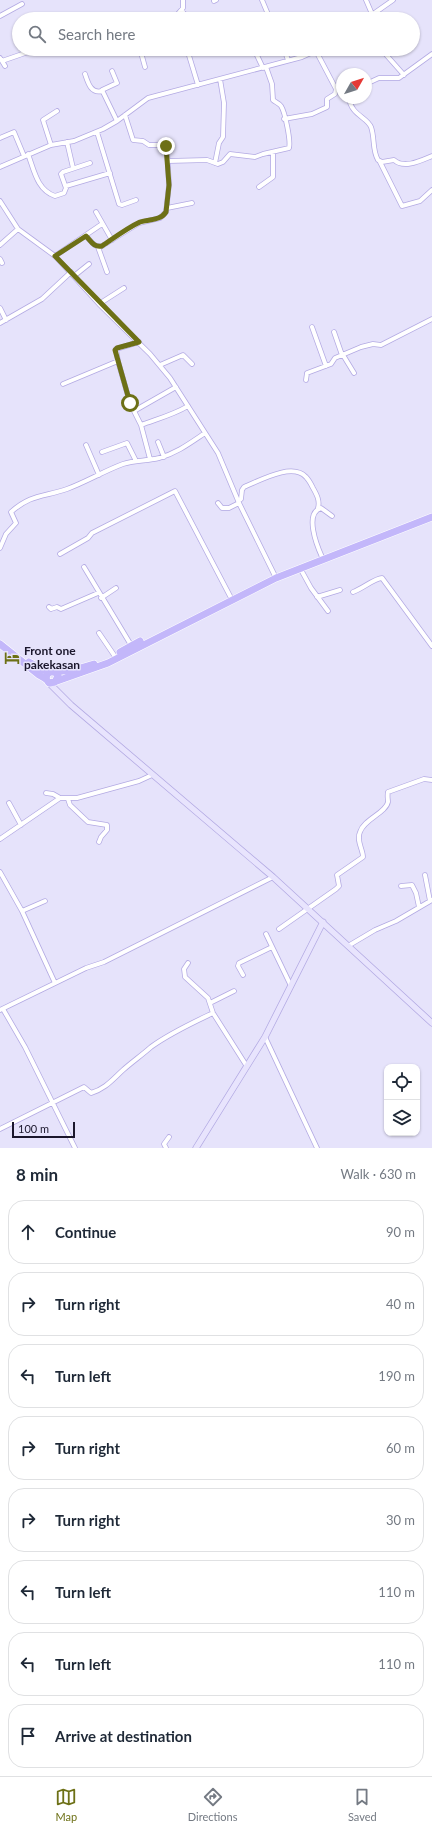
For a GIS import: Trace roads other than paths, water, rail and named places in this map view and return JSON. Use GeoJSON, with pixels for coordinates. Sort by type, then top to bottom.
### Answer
{"type":"FeatureCollection","features":[{"type":"Feature","properties":{"kind":"highway"},"geometry":{"type":"LineString","coordinates":[[0,644],[39,675],[52,678],[108,662],[230,596],[322,557],[432,515]]}},
{"type":"Feature","properties":{"kind":"highway"},"geometry":{"type":"LineString","coordinates":[[52,678],[88,666],[131,645],[165,631],[275,577],[432,515]]}},
{"type":"Feature","properties":{"kind":"highway"},"geometry":{"type":"LineString","coordinates":[[0,638],[27,661],[52,678]]}},
{"type":"Feature","properties":{"kind":"main road"},"geometry":{"type":"LineString","coordinates":[[52,678],[61,696],[273,877],[432,1023]]}},
{"type":"Feature","properties":{"kind":"main road"},"geometry":{"type":"LineString","coordinates":[[196,1148],[246,1065],[265,1037],[323,922]]}},
{"type":"Feature","properties":{"kind":"street"},"geometry":{"type":"LineString","coordinates":[[182,11],[184,6],[183,0]]}},
{"type":"Feature","properties":{"kind":"street"},"geometry":{"type":"LineString","coordinates":[[262,0],[267,12]]}},
{"type":"Feature","properties":{"kind":"street"},"geometry":{"type":"LineString","coordinates":[[366,0],[371,12]]}},
{"type":"Feature","properties":{"kind":"street"},"geometry":{"type":"LineString","coordinates":[[375,12],[393,0]]}},
{"type":"Feature","properties":{"kind":"street"},"geometry":{"type":"LineString","coordinates":[[0,16],[22,4]]}},
{"type":"Feature","properties":{"kind":"street"},"geometry":{"type":"LineString","coordinates":[[372,81],[379,78],[396,78],[404,75],[432,54]]}},
{"type":"Feature","properties":{"kind":"street"},"geometry":{"type":"LineString","coordinates":[[5,66],[1,60],[14,56]]}},
{"type":"Feature","properties":{"kind":"street"},"geometry":{"type":"LineString","coordinates":[[142,56],[145,67]]}},
{"type":"Feature","properties":{"kind":"street"},"geometry":{"type":"LineString","coordinates":[[189,56],[198,85]]}},
{"type":"Feature","properties":{"kind":"street"},"geometry":{"type":"LineString","coordinates":[[168,162],[207,160],[218,164],[223,162],[230,154],[255,158],[287,149],[290,146],[281,106],[273,100],[272,84],[258,56]]}},
{"type":"Feature","properties":{"kind":"street"},"geometry":{"type":"LineString","coordinates":[[287,56],[288,60]]}},
{"type":"Feature","properties":{"kind":"street"},"geometry":{"type":"LineString","coordinates":[[0,167],[51,145],[82,138],[97,132],[117,121],[148,98],[300,56]]}},
{"type":"Feature","properties":{"kind":"street"},"geometry":{"type":"LineString","coordinates":[[284,119],[312,114],[325,108],[327,107],[327,99],[335,94],[336,90],[333,80],[322,63],[320,56]]}},
{"type":"Feature","properties":{"kind":"street"},"geometry":{"type":"LineString","coordinates":[[387,56],[404,75]]}},
{"type":"Feature","properties":{"kind":"street"},"geometry":{"type":"LineString","coordinates":[[102,92],[103,88],[117,83],[112,70]]}},
{"type":"Feature","properties":{"kind":"street"},"geometry":{"type":"LineString","coordinates":[[85,74],[94,91],[98,93],[102,92]]}},
{"type":"Feature","properties":{"kind":"street"},"geometry":{"type":"LineString","coordinates":[[215,163],[219,143],[223,137],[224,103],[220,79]]}},
{"type":"Feature","properties":{"kind":"street"},"geometry":{"type":"LineString","coordinates":[[102,92],[117,121]]}},
{"type":"Feature","properties":{"kind":"street"},"geometry":{"type":"LineString","coordinates":[[351,104],[352,108],[370,125],[374,151],[402,206],[420,201],[432,190]]}},
{"type":"Feature","properties":{"kind":"street"},"geometry":{"type":"LineString","coordinates":[[51,145],[43,120],[57,111]]}},
{"type":"Feature","properties":{"kind":"street"},"geometry":{"type":"LineString","coordinates":[[98,247],[142,222],[160,218],[166,212],[167,208],[169,185],[166,146],[149,145],[143,140],[133,140],[125,115]]}},
{"type":"Feature","properties":{"kind":"street"},"geometry":{"type":"LineString","coordinates":[[0,138],[14,132],[40,186],[44,191],[55,196],[64,193],[66,186],[61,174],[63,172],[90,163]]}},
{"type":"Feature","properties":{"kind":"street"},"geometry":{"type":"LineString","coordinates":[[97,132],[119,204],[122,205],[136,200]]}},
{"type":"Feature","properties":{"kind":"street"},"geometry":{"type":"LineString","coordinates":[[67,142],[73,168]]}},
{"type":"Feature","properties":{"kind":"street"},"geometry":{"type":"LineString","coordinates":[[259,187],[273,177],[273,152]]}},
{"type":"Feature","properties":{"kind":"street"},"geometry":{"type":"LineString","coordinates":[[380,162],[394,160],[400,165],[404,165],[432,156]]}},
{"type":"Feature","properties":{"kind":"street"},"geometry":{"type":"LineString","coordinates":[[66,186],[110,173]]}},
{"type":"Feature","properties":{"kind":"street"},"geometry":{"type":"LineString","coordinates":[[0,201],[18,229],[55,256],[99,304],[139,342],[160,365],[176,387],[224,466],[239,502],[275,577]]}},
{"type":"Feature","properties":{"kind":"street"},"geometry":{"type":"LineString","coordinates":[[167,208],[192,203]]}},
{"type":"Feature","properties":{"kind":"street"},"geometry":{"type":"LineString","coordinates":[[96,212],[112,240]]}},
{"type":"Feature","properties":{"kind":"street"},"geometry":{"type":"LineString","coordinates":[[55,256],[102,224]]}},
{"type":"Feature","properties":{"kind":"street"},"geometry":{"type":"LineString","coordinates":[[0,245],[18,229]]}},
{"type":"Feature","properties":{"kind":"street"},"geometry":{"type":"LineString","coordinates":[[86,236],[98,247],[107,272]]}},
{"type":"Feature","properties":{"kind":"street"},"geometry":{"type":"LineString","coordinates":[[0,323],[42,299],[73,274],[89,264]]}},
{"type":"Feature","properties":{"kind":"street"},"geometry":{"type":"LineString","coordinates":[[99,304],[124,288]]}},
{"type":"Feature","properties":{"kind":"street"},"geometry":{"type":"LineString","coordinates":[[0,308],[6,320]]}},
{"type":"Feature","properties":{"kind":"street"},"geometry":{"type":"LineString","coordinates":[[306,380],[306,374],[308,372],[331,364],[335,358],[370,344],[381,345],[432,319]]}},
{"type":"Feature","properties":{"kind":"street"},"geometry":{"type":"LineString","coordinates":[[312,327],[326,366]]}},
{"type":"Feature","properties":{"kind":"street"},"geometry":{"type":"LineString","coordinates":[[334,332],[343,355],[354,373]]}},
{"type":"Feature","properties":{"kind":"street"},"geometry":{"type":"LineString","coordinates":[[139,342],[116,349],[130,403],[141,425],[150,459]]}},
{"type":"Feature","properties":{"kind":"street"},"geometry":{"type":"LineString","coordinates":[[160,365],[183,355],[192,364]]}},
{"type":"Feature","properties":{"kind":"street"},"geometry":{"type":"LineString","coordinates":[[63,384],[118,361]]}},
{"type":"Feature","properties":{"kind":"street"},"geometry":{"type":"LineString","coordinates":[[134,412],[176,387]]}},
{"type":"Feature","properties":{"kind":"street"},"geometry":{"type":"LineString","coordinates":[[141,425],[173,414],[188,406]]}},
{"type":"Feature","properties":{"kind":"street"},"geometry":{"type":"LineString","coordinates":[[0,548],[6,534],[16,523],[11,514],[13,510],[36,496],[56,492],[84,483],[99,475],[136,461],[164,457],[177,452],[205,434]]}},
{"type":"Feature","properties":{"kind":"street"},"geometry":{"type":"LineString","coordinates":[[158,442],[164,457]]}},
{"type":"Feature","properties":{"kind":"street"},"geometry":{"type":"LineString","coordinates":[[102,452],[127,443],[136,461]]}},
{"type":"Feature","properties":{"kind":"street"},"geometry":{"type":"LineString","coordinates":[[86,445],[99,475]]}},
{"type":"Feature","properties":{"kind":"street"},"geometry":{"type":"LineString","coordinates":[[218,503],[222,508],[229,508],[239,502],[241,499],[242,490],[244,488],[276,474],[288,472],[300,473],[307,478],[319,499],[318,508],[313,520],[316,544],[322,557]]}},
{"type":"Feature","properties":{"kind":"street"},"geometry":{"type":"LineString","coordinates":[[60,554],[88,538],[92,533],[175,491],[230,596]]}},
{"type":"Feature","properties":{"kind":"street"},"geometry":{"type":"LineString","coordinates":[[318,508],[324,508],[332,516]]}},
{"type":"Feature","properties":{"kind":"street"},"geometry":{"type":"LineString","coordinates":[[84,567],[101,598],[131,645]]}},
{"type":"Feature","properties":{"kind":"street"},"geometry":{"type":"LineString","coordinates":[[300,568],[317,597],[328,611]]}},
{"type":"Feature","properties":{"kind":"street"},"geometry":{"type":"LineString","coordinates":[[353,592],[365,587],[377,578],[382,578],[432,646]]}},
{"type":"Feature","properties":{"kind":"street"},"geometry":{"type":"LineString","coordinates":[[101,598],[116,588]]}},
{"type":"Feature","properties":{"kind":"street"},"geometry":{"type":"LineString","coordinates":[[317,597],[340,590]]}},
{"type":"Feature","properties":{"kind":"street"},"geometry":{"type":"LineString","coordinates":[[49,607],[50,609],[57,607],[61,608],[98,592]]}},
{"type":"Feature","properties":{"kind":"street"},"geometry":{"type":"LineString","coordinates":[[99,633],[114,654]]}},
{"type":"Feature","properties":{"kind":"street"},"geometry":{"type":"LineString","coordinates":[[46,793],[53,794],[60,798],[77,798],[117,788],[152,775]]}},
{"type":"Feature","properties":{"kind":"street"},"geometry":{"type":"LineString","coordinates":[[279,929],[338,888],[337,875],[364,857],[359,841],[359,833],[369,820],[386,806],[388,803],[388,792],[424,779],[432,780]]}},
{"type":"Feature","properties":{"kind":"street"},"geometry":{"type":"LineString","coordinates":[[1,837],[60,798]]}},
{"type":"Feature","properties":{"kind":"street"},"geometry":{"type":"LineString","coordinates":[[68,799],[73,809],[88,822],[107,825],[108,830],[101,837],[99,842]]}},
{"type":"Feature","properties":{"kind":"street"},"geometry":{"type":"LineString","coordinates":[[9,803],[21,825]]}},
{"type":"Feature","properties":{"kind":"street"},"geometry":{"type":"LineString","coordinates":[[0,872],[22,911],[55,983]]}},
{"type":"Feature","properties":{"kind":"street"},"geometry":{"type":"LineString","coordinates":[[348,946],[431,901],[425,875]]}},
{"type":"Feature","properties":{"kind":"street"},"geometry":{"type":"LineString","coordinates":[[75,1148],[52,1101],[2,1010],[86,968],[104,962],[273,877]]}},
{"type":"Feature","properties":{"kind":"street"},"geometry":{"type":"LineString","coordinates":[[401,886],[412,885],[416,893],[419,907]]}},
{"type":"Feature","properties":{"kind":"street"},"geometry":{"type":"LineString","coordinates":[[22,911],[45,901]]}},
{"type":"Feature","properties":{"kind":"street"},"geometry":{"type":"LineString","coordinates":[[266,934],[291,986]]}},
{"type":"Feature","properties":{"kind":"street"},"geometry":{"type":"LineString","coordinates":[[243,975],[238,966],[239,963],[272,947]]}},
{"type":"Feature","properties":{"kind":"street"},"geometry":{"type":"LineString","coordinates":[[188,963],[184,969],[184,977],[205,995],[210,1003],[213,1013],[246,1065]]}},
{"type":"Feature","properties":{"kind":"street"},"geometry":{"type":"LineString","coordinates":[[210,1003],[234,991]]}},
{"type":"Feature","properties":{"kind":"street"},"geometry":{"type":"LineString","coordinates":[[0,1129],[52,1101],[84,1087],[91,1093],[102,1088],[114,1080],[124,1069],[153,1046],[190,1024],[213,1013]]}},
{"type":"Feature","properties":{"kind":"street"},"geometry":{"type":"LineString","coordinates":[[265,1037],[317,1148]]}},
{"type":"Feature","properties":{"kind":"street"},"geometry":{"type":"LineString","coordinates":[[166,1148],[164,1144],[169,1137]]}},
{"type":"Feature","properties":{"kind":"place","name":"Front one pakekasan"},"geometry":{"type":"Point","coordinates":[12,658]}}]}
